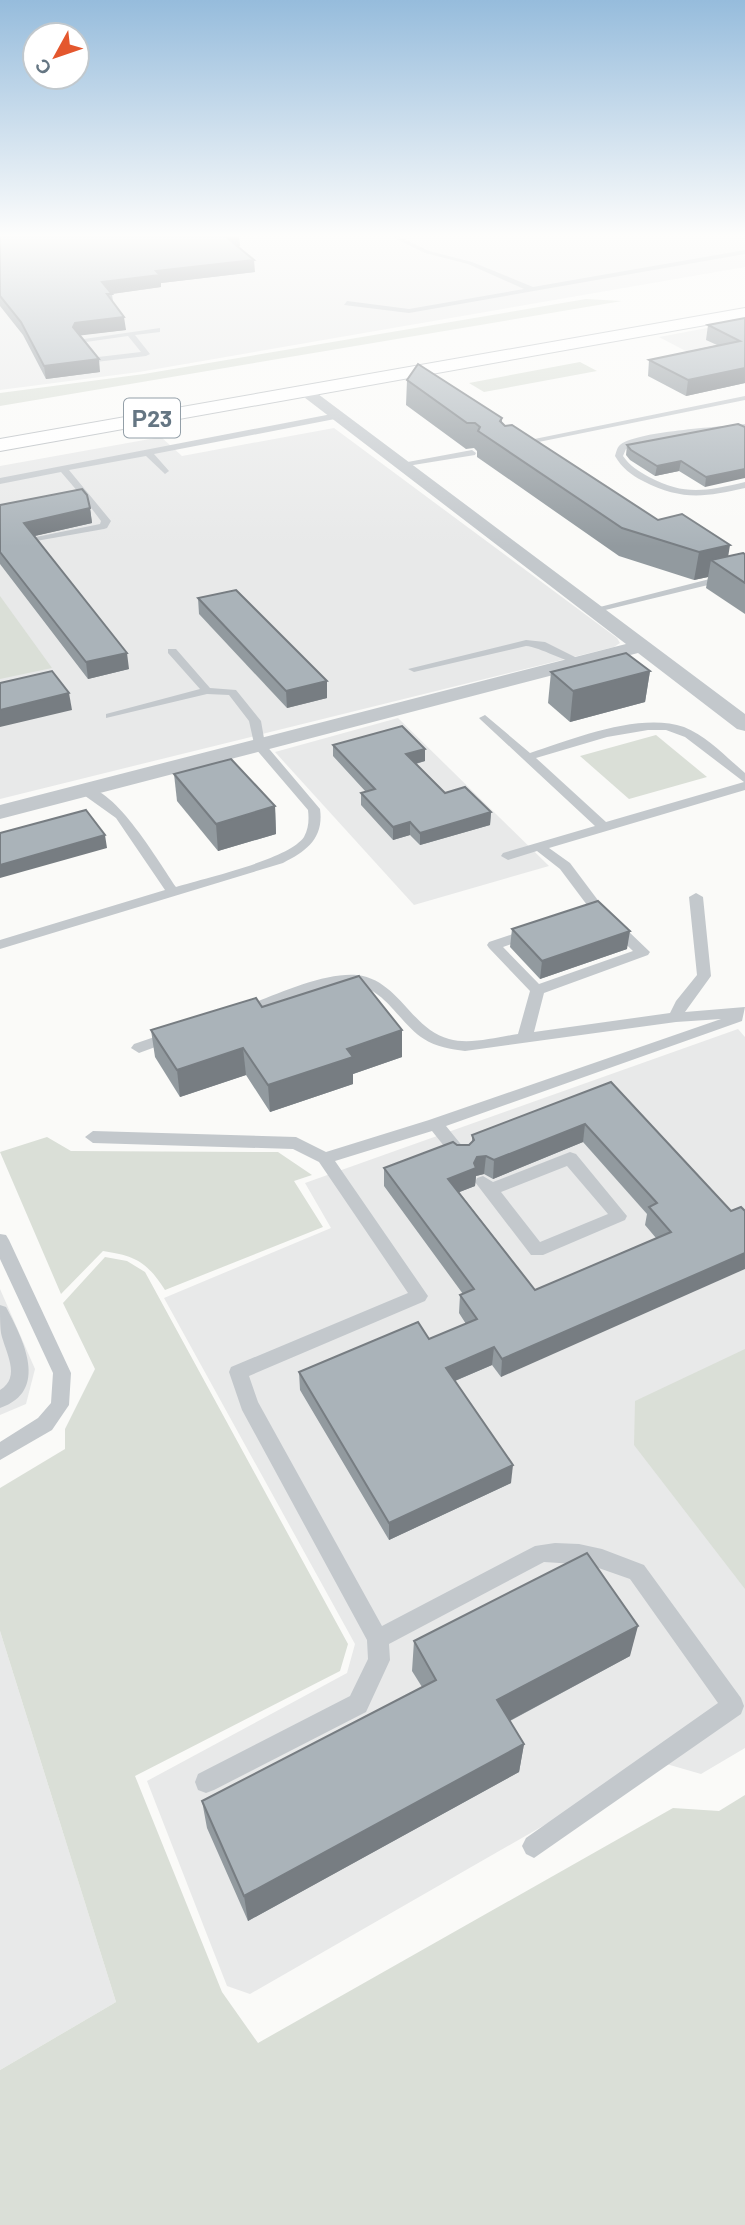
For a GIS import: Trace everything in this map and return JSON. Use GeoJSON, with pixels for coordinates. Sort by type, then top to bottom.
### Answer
{"type":"FeatureCollection","features":[{"type":"Feature","properties":{"kind":"main road","name":"Р23"},"geometry":{"type":"LineString","coordinates":[[0,426],[499,340]]}},
{"type":"Feature","properties":{"kind":"main road","name":"Р23"},"geometry":{"type":"LineString","coordinates":[[0,445],[595,340]]}},
{"type":"Feature","properties":{"kind":"main road"},"geometry":{"type":"LineString","coordinates":[[195,394],[188,397],[192,402],[217,407]]}},
{"type":"Feature","properties":{"kind":"street"},"geometry":{"type":"LineString","coordinates":[[305,391],[745,724]]}},
{"type":"Feature","properties":{"kind":"street"},"geometry":{"type":"LineString","coordinates":[[0,812],[642,646]]}},
{"type":"Feature","properties":{"kind":"lane"},"geometry":{"type":"LineString","coordinates":[[82,340],[96,360],[146,354],[135,340]]}},
{"type":"Feature","properties":{"kind":"lane"},"geometry":{"type":"LineString","coordinates":[[505,446],[745,398]]}},
{"type":"Feature","properties":{"kind":"lane"},"geometry":{"type":"LineString","coordinates":[[653,415],[684,431],[696,433],[745,427]]}},
{"type":"Feature","properties":{"kind":"lane"},"geometry":{"type":"LineString","coordinates":[[0,481],[337,416]]}},
{"type":"Feature","properties":{"kind":"lane"},"geometry":{"type":"LineString","coordinates":[[684,431],[628,444],[619,456],[625,468],[668,492],[704,494],[745,485]]}},
{"type":"Feature","properties":{"kind":"lane"},"geometry":{"type":"LineString","coordinates":[[148,453],[165,471]]}},
{"type":"Feature","properties":{"kind":"lane"},"geometry":{"type":"LineString","coordinates":[[401,464],[472,453]]}},
{"type":"Feature","properties":{"kind":"lane"},"geometry":{"type":"LineString","coordinates":[[39,539],[104,526],[106,521],[63,469]]}},
{"type":"Feature","properties":{"kind":"lane"},"geometry":{"type":"LineString","coordinates":[[61,499],[85,494]]}},
{"type":"Feature","properties":{"kind":"lane"},"geometry":{"type":"LineString","coordinates":[[593,610],[745,573]]}},
{"type":"Feature","properties":{"kind":"lane"},"geometry":{"type":"LineString","coordinates":[[414,669],[526,643],[541,644],[580,662]]}},
{"type":"Feature","properties":{"kind":"lane"},"geometry":{"type":"LineString","coordinates":[[172,651],[207,691]]}},
{"type":"Feature","properties":{"kind":"lane"},"geometry":{"type":"LineString","coordinates":[[0,945],[278,860],[303,847],[311,838],[316,821],[314,809],[260,745],[259,724],[232,692],[207,691],[110,716]]}},
{"type":"Feature","properties":{"kind":"lane"},"geometry":{"type":"LineString","coordinates":[[485,718],[604,827]]}},
{"type":"Feature","properties":{"kind":"lane"},"geometry":{"type":"LineString","coordinates":[[528,757],[644,725],[664,726],[679,729],[692,737],[745,779]]}},
{"type":"Feature","properties":{"kind":"lane"},"geometry":{"type":"LineString","coordinates":[[508,856],[745,786]]}},
{"type":"Feature","properties":{"kind":"lane"},"geometry":{"type":"LineString","coordinates":[[85,790],[121,815],[173,892]]}},
{"type":"Feature","properties":{"kind":"lane"},"geometry":{"type":"LineString","coordinates":[[537,990],[643,952],[591,912],[565,866],[540,847]]}},
{"type":"Feature","properties":{"kind":"lane"},"geometry":{"type":"LineString","coordinates":[[676,1017],[681,1004],[704,976],[696,897]]}},
{"type":"Feature","properties":{"kind":"lane"},"geometry":{"type":"LineString","coordinates":[[537,990],[494,945],[546,927]]}},
{"type":"Feature","properties":{"kind":"lane"},"geometry":{"type":"LineString","coordinates":[[226,1018],[326,984],[356,980],[381,989],[429,1038],[446,1045],[465,1046],[676,1017],[745,1014]]}},
{"type":"Feature","properties":{"kind":"lane"},"geometry":{"type":"LineString","coordinates":[[525,1037],[537,990]]}},
{"type":"Feature","properties":{"kind":"lane"},"geometry":{"type":"LineString","coordinates":[[325,1158],[435,1124],[745,1014]]}},
{"type":"Feature","properties":{"kind":"lane"},"geometry":{"type":"LineString","coordinates":[[139,1048],[188,1031]]}},
{"type":"Feature","properties":{"kind":"lane"},"geometry":{"type":"LineString","coordinates":[[435,1124],[462,1157]]}},
{"type":"Feature","properties":{"kind":"lane"},"geometry":{"type":"LineString","coordinates":[[93,1137],[296,1143],[325,1158],[419,1296],[238,1372],[249,1404],[378,1639],[379,1660],[358,1704],[206,1783]]}},
{"type":"Feature","properties":{"kind":"lane"},"geometry":{"type":"LineString","coordinates":[[570,1158],[619,1216],[537,1250],[487,1186],[570,1158]]}},
{"type":"Feature","properties":{"kind":"lane"},"geometry":{"type":"LineString","coordinates":[[0,1240],[62,1373],[60,1405],[45,1424],[0,1452]]}},
{"type":"Feature","properties":{"kind":"lane"},"geometry":{"type":"LineString","coordinates":[[0,1312],[22,1365],[19,1383],[7,1397],[0,1400]]}},
{"type":"Feature","properties":{"kind":"lane"},"geometry":{"type":"LineString","coordinates":[[378,1639],[542,1553],[568,1550],[619,1564],[637,1572],[733,1706],[534,1846]]}},
{"type":"Feature","properties":{"kind":"shaded area"},"geometry":{"type":"Polygon","coordinates":[[[0,340],[325,340],[139,372],[0,390],[0,340]]]}},
{"type":"Feature","properties":{"kind":"shaded area"},"geometry":{"type":"Polygon","coordinates":[[[345,340],[392,340],[0,406],[0,393],[144,374],[345,340]]]}},
{"type":"Feature","properties":{"kind":"shaded area"},"geometry":{"type":"Polygon","coordinates":[[[664,340],[745,340],[745,382],[664,340]]]}},
{"type":"Feature","properties":{"kind":"shaded area"},"geometry":{"type":"Polygon","coordinates":[[[580,362],[597,371],[484,392],[469,383],[580,362]]]}},
{"type":"Feature","properties":{"kind":"shaded area"},"geometry":{"type":"Polygon","coordinates":[[[334,428],[617,638],[620,643],[614,647],[0,799],[0,466],[161,437],[182,456],[334,428]]]}},
{"type":"Feature","properties":{"kind":"shaded area"},"geometry":{"type":"Polygon","coordinates":[[[0,596],[52,668],[0,679],[0,596]]]}},
{"type":"Feature","properties":{"kind":"shaded area"},"geometry":{"type":"Polygon","coordinates":[[[398,718],[549,866],[414,905],[275,752],[398,718]]]}},
{"type":"Feature","properties":{"kind":"shaded area"},"geometry":{"type":"Polygon","coordinates":[[[656,735],[707,777],[629,799],[580,756],[656,735]]]}},
{"type":"Feature","properties":{"kind":"shaded area"},"geometry":{"type":"Polygon","coordinates":[[[738,1029],[745,1037],[745,1748],[701,1774],[656,1761],[250,1994],[227,1986],[147,1781],[347,1673],[355,1644],[164,1298],[331,1228],[305,1183],[738,1029]]]}},
{"type":"Feature","properties":{"kind":"shaded area"},"geometry":{"type":"Polygon","coordinates":[[[47,1137],[71,1151],[278,1152],[312,1175],[294,1181],[323,1227],[165,1290],[140,1262],[124,1255],[103,1251],[61,1294],[0,1152],[47,1137]]]}},
{"type":"Feature","properties":{"kind":"shaded area"},"geometry":{"type":"Polygon","coordinates":[[[105,1257],[127,1261],[145,1272],[348,1644],[340,1671],[135,1776],[222,1992],[258,2043],[673,1808],[719,1811],[745,1795],[745,2225],[0,2225],[0,2070],[116,2002],[0,1631],[0,1488],[65,1449],[65,1429],[95,1369],[63,1303],[105,1257]]]}},
{"type":"Feature","properties":{"kind":"shaded area"},"geometry":{"type":"Polygon","coordinates":[[[0,1289],[35,1369],[26,1404],[0,1415],[0,1289]]]}},
{"type":"Feature","properties":{"kind":"shaded area"},"geometry":{"type":"Polygon","coordinates":[[[745,1349],[745,1589],[634,1445],[635,1401],[745,1349]]]}},
{"type":"Feature","properties":{"kind":"shaded area"},"geometry":{"type":"Polygon","coordinates":[[[0,1631],[116,2002],[0,2070],[0,1631]]]}},
{"type":"Feature","properties":{"kind":"building"},"geometry":{"type":"Polygon","coordinates":[[[30,340],[83,340],[99,359],[44,366],[30,340]]]}},
{"type":"Feature","properties":{"kind":"building"},"geometry":{"type":"Polygon","coordinates":[[[738,340],[745,340],[745,368],[688,380],[649,360],[740,341],[738,340]]]}},
{"type":"Feature","properties":{"kind":"building"},"geometry":{"type":"Polygon","coordinates":[[[418,364],[502,418],[500,421],[505,426],[512,425],[658,520],[682,514],[730,545],[699,552],[622,528],[478,431],[480,427],[475,423],[467,423],[407,380],[418,364]]]}},
{"type":"Feature","properties":{"kind":"building"},"geometry":{"type":"Polygon","coordinates":[[[738,424],[745,427],[745,469],[706,477],[681,461],[657,466],[627,445],[738,424]]]}},
{"type":"Feature","properties":{"kind":"building"},"geometry":{"type":"Polygon","coordinates":[[[82,489],[87,495],[90,508],[24,523],[127,653],[86,662],[0,552],[0,505],[82,489]]]}},
{"type":"Feature","properties":{"kind":"building"},"geometry":{"type":"Polygon","coordinates":[[[743,553],[745,583],[711,560],[743,553]]]}},
{"type":"Feature","properties":{"kind":"building"},"geometry":{"type":"Polygon","coordinates":[[[236,590],[327,681],[286,691],[198,598],[236,590]]]}},
{"type":"Feature","properties":{"kind":"building"},"geometry":{"type":"Polygon","coordinates":[[[626,653],[650,671],[573,691],[551,672],[626,653]]]}},
{"type":"Feature","properties":{"kind":"building"},"geometry":{"type":"Polygon","coordinates":[[[52,671],[69,693],[0,710],[0,683],[52,671]]]}},
{"type":"Feature","properties":{"kind":"building"},"geometry":{"type":"Polygon","coordinates":[[[402,726],[425,749],[406,754],[445,793],[465,787],[491,812],[420,833],[410,822],[393,827],[361,793],[375,789],[333,745],[402,726]]]}},
{"type":"Feature","properties":{"kind":"building"},"geometry":{"type":"Polygon","coordinates":[[[231,759],[275,806],[216,824],[174,774],[231,759]]]}},
{"type":"Feature","properties":{"kind":"building"},"geometry":{"type":"Polygon","coordinates":[[[86,810],[105,835],[0,865],[0,833],[86,810]]]}},
{"type":"Feature","properties":{"kind":"building"},"geometry":{"type":"Polygon","coordinates":[[[598,901],[630,931],[542,961],[512,929],[598,901]]]}},
{"type":"Feature","properties":{"kind":"building"},"geometry":{"type":"Polygon","coordinates":[[[359,976],[402,1030],[347,1049],[353,1057],[268,1085],[243,1048],[177,1070],[151,1030],[256,998],[262,1007],[359,976]]]}},
{"type":"Feature","properties":{"kind":"building"},"geometry":{"type":"Polygon","coordinates":[[[611,1082],[731,1211],[741,1207],[745,1211],[745,1253],[502,1359],[494,1347],[446,1368],[513,1465],[389,1523],[299,1372],[418,1322],[429,1339],[477,1319],[460,1295],[474,1289],[384,1168],[453,1142],[457,1145],[469,1145],[474,1140],[472,1135],[611,1082]],[[585,1124],[494,1160],[486,1156],[477,1157],[474,1163],[476,1168],[448,1179],[535,1290],[671,1232],[649,1207],[657,1203],[585,1124]]]}},
{"type":"Feature","properties":{"kind":"building"},"geometry":{"type":"Polygon","coordinates":[[[587,1553],[638,1626],[497,1700],[524,1744],[244,1896],[202,1801],[436,1680],[414,1641],[587,1553]]]}}]}
